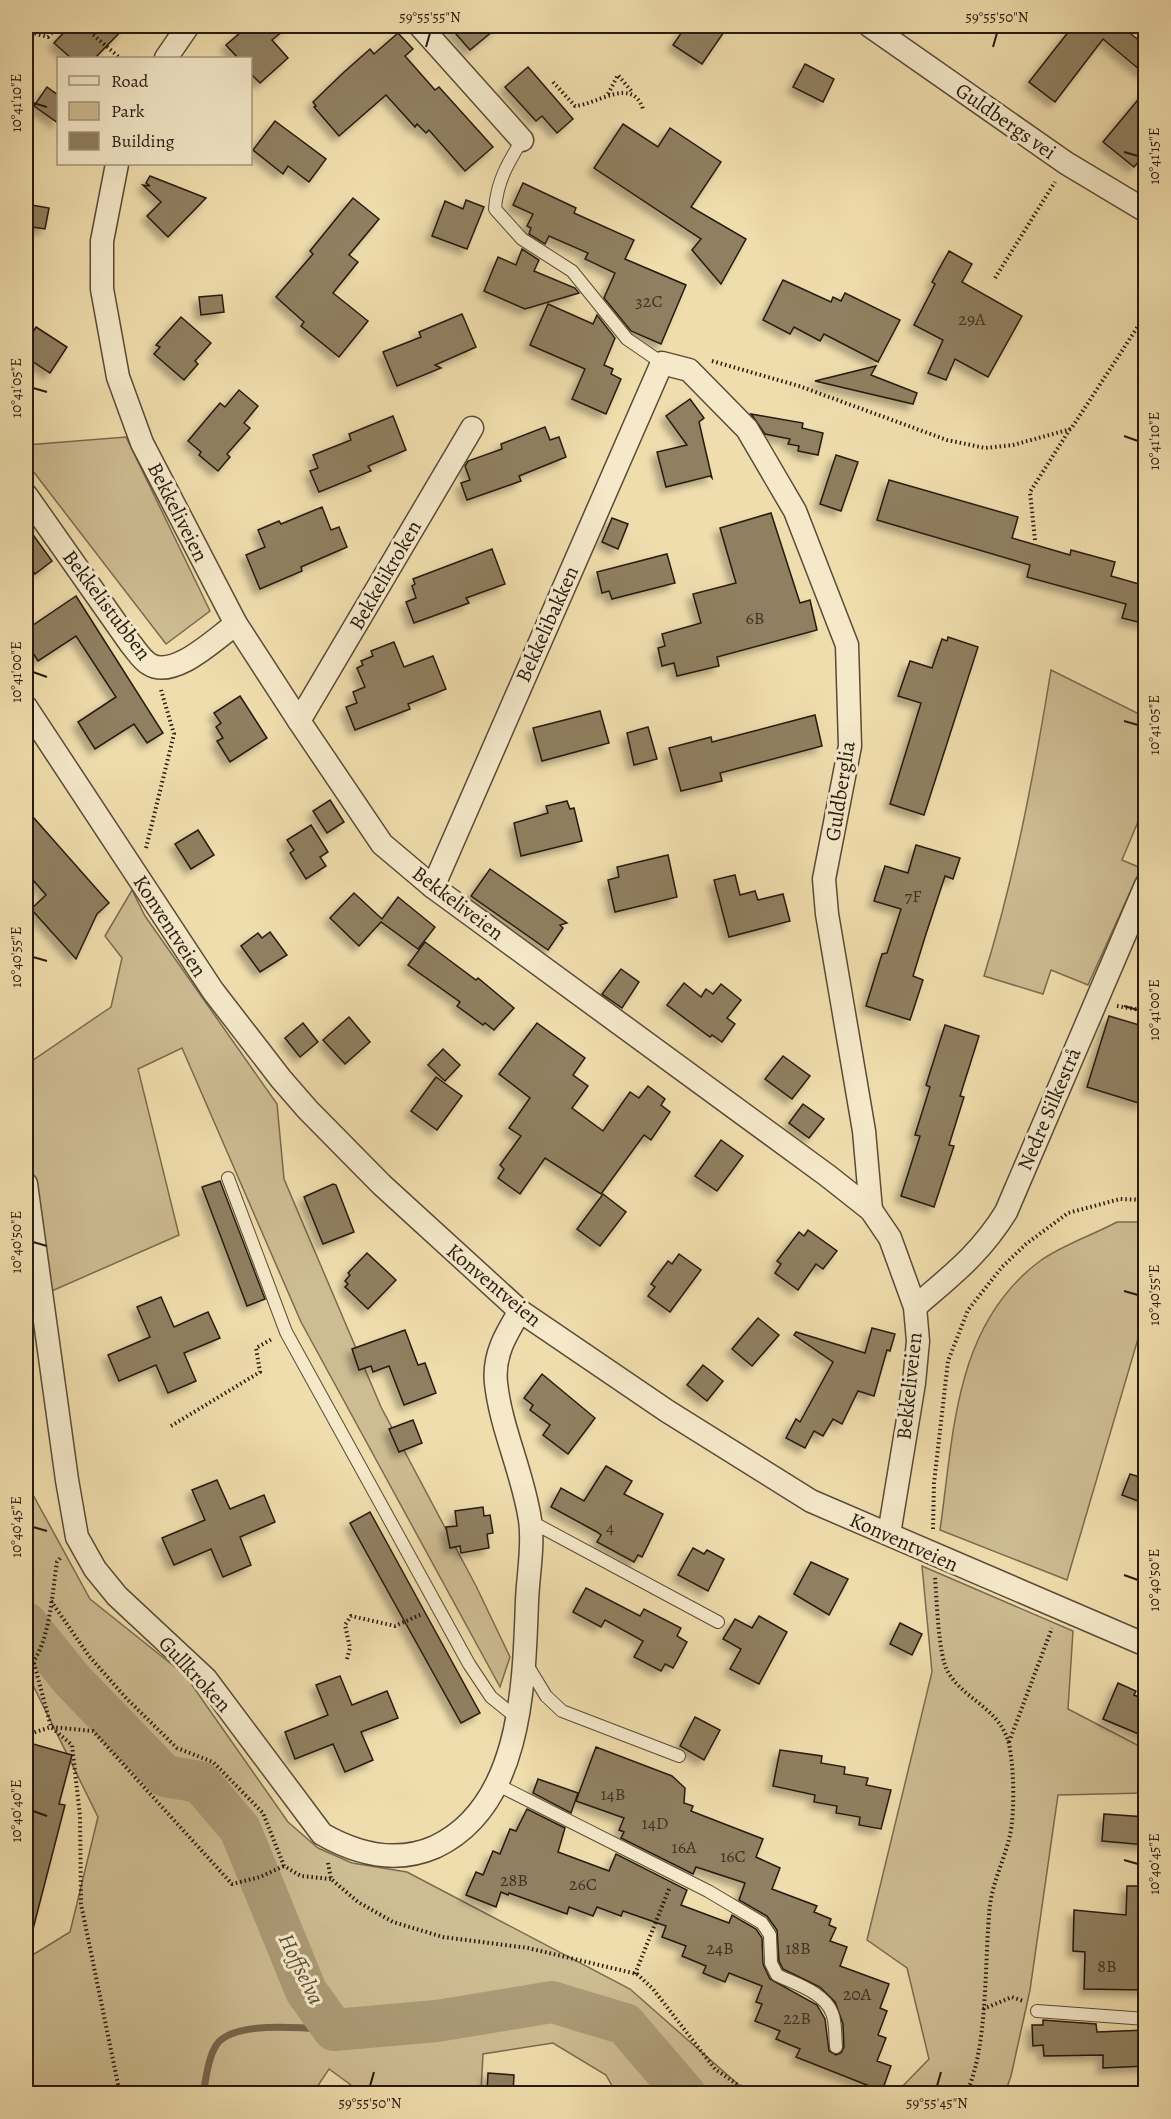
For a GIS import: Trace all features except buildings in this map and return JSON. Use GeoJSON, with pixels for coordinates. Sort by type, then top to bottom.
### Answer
{"type":"FeatureCollection","features":[{"type":"Feature","properties":{"kind":"street"},"geometry":{"type":"LineString","coordinates":[[167,57],[189,26]]}},
{"type":"Feature","properties":{"kind":"street"},"geometry":{"type":"LineString","coordinates":[[420,26],[522,140]]}},
{"type":"Feature","properties":{"kind":"street","name":"Guldbergs vei"},"geometry":{"type":"LineString","coordinates":[[870,26],[1066,163],[1146,211]]}},
{"type":"Feature","properties":{"kind":"street","name":"Bekkeliveien"},"geometry":{"type":"LineString","coordinates":[[117,165],[104,223],[101,266],[104,311],[118,377],[142,443],[236,624],[382,844],[433,886],[871,1210],[890,1238],[915,1307],[918,1341],[914,1383],[890,1534]]}},
{"type":"Feature","properties":{"kind":"street"},"geometry":{"type":"LineString","coordinates":[[662,363],[689,370]]}},
{"type":"Feature","properties":{"kind":"street","name":"Bekkelibakken"},"geometry":{"type":"LineString","coordinates":[[433,886],[662,363]]}},
{"type":"Feature","properties":{"kind":"street","name":"Guldberglia"},"geometry":{"type":"LineString","coordinates":[[689,370],[747,429],[789,501],[847,645],[850,746],[824,879],[827,915],[864,1131],[871,1210]]}},
{"type":"Feature","properties":{"kind":"street","name":"Bekkelikroken"},"geometry":{"type":"LineString","coordinates":[[299,721],[471,428]]}},
{"type":"Feature","properties":{"kind":"street","name":"Bekkelistubben"},"geometry":{"type":"LineString","coordinates":[[26,495],[141,657],[150,665],[160,668],[180,665],[236,624]]}},
{"type":"Feature","properties":{"kind":"street","name":"Konventveien"},"geometry":{"type":"LineString","coordinates":[[26,707],[213,991],[308,1110],[382,1185],[520,1311],[667,1411],[811,1501],[1146,1645]]}},
{"type":"Feature","properties":{"kind":"street","name":"Nedre Silkestrå"},"geometry":{"type":"LineString","coordinates":[[915,1307],[971,1259],[988,1240],[1006,1212],[1146,885]]}},
{"type":"Feature","properties":{"kind":"street","name":"Gullkroken"},"geometry":{"type":"LineString","coordinates":[[26,1184],[77,1537],[95,1569],[117,1596],[206,1679],[322,1834],[343,1846],[363,1852],[386,1856],[424,1851],[462,1831],[477,1816],[498,1785],[518,1718],[525,1662],[530,1521],[496,1382],[498,1352],[520,1311]]}},
{"type":"Feature","properties":{"kind":"lane"},"geometry":{"type":"LineString","coordinates":[[522,140],[505,167],[497,188],[495,209],[522,239],[572,271],[627,339],[662,363]]}},
{"type":"Feature","properties":{"kind":"lane"},"geometry":{"type":"LineString","coordinates":[[228,1178],[286,1332],[437,1605],[492,1697],[518,1718]]}},
{"type":"Feature","properties":{"kind":"lane"},"geometry":{"type":"LineString","coordinates":[[530,1521],[718,1622]]}},
{"type":"Feature","properties":{"kind":"lane"},"geometry":{"type":"LineString","coordinates":[[525,1662],[546,1696],[562,1711],[680,1756]]}},
{"type":"Feature","properties":{"kind":"lane"},"geometry":{"type":"LineString","coordinates":[[498,1785],[675,1875],[762,1923],[770,1935],[771,1963],[777,1975],[814,1993],[826,2003],[833,2014],[836,2047]]}},
{"type":"Feature","properties":{"kind":"lane"},"geometry":{"type":"LineString","coordinates":[[1037,2011],[1146,2019]]}},
{"type":"Feature","properties":{"kind":"path"},"geometry":{"type":"LineString","coordinates":[[26,31],[48,36],[58,26]]}},
{"type":"Feature","properties":{"kind":"path"},"geometry":{"type":"LineString","coordinates":[[83,26],[119,57]]}},
{"type":"Feature","properties":{"kind":"path"},"geometry":{"type":"LineString","coordinates":[[553,82],[575,106],[596,102],[608,94],[618,75],[644,109]]}},
{"type":"Feature","properties":{"kind":"path"},"geometry":{"type":"LineString","coordinates":[[608,94],[634,94]]}},
{"type":"Feature","properties":{"kind":"path"},"geometry":{"type":"LineString","coordinates":[[995,278],[1066,163]]}},
{"type":"Feature","properties":{"kind":"path"},"geometry":{"type":"LineString","coordinates":[[1035,540],[1030,492],[1146,314]]}},
{"type":"Feature","properties":{"kind":"path"},"geometry":{"type":"LineString","coordinates":[[689,370],[715,360],[799,386],[947,440],[985,448],[1013,445],[1071,429]]}},
{"type":"Feature","properties":{"kind":"path"},"geometry":{"type":"LineString","coordinates":[[131,866],[144,853],[148,842],[174,734],[160,685],[160,668]]}},
{"type":"Feature","properties":{"kind":"path"},"geometry":{"type":"LineString","coordinates":[[966,2094],[977,2059],[991,1902],[1010,1833],[1012,1771],[1008,1742],[985,1706],[955,1682],[946,1668],[932,1553],[934,1484],[948,1361],[968,1310],[1002,1268],[1026,1244],[1068,1213],[1120,1199],[1146,1200]]}},
{"type":"Feature","properties":{"kind":"path"},"geometry":{"type":"LineString","coordinates":[[171,1426],[260,1372],[256,1348],[286,1332]]}},
{"type":"Feature","properties":{"kind":"path"},"geometry":{"type":"LineString","coordinates":[[26,1669],[34,1663],[47,1628],[57,1562]]}},
{"type":"Feature","properties":{"kind":"path"},"geometry":{"type":"LineString","coordinates":[[51,1601],[89,1656],[127,1700],[177,1748],[213,1762],[263,1813],[284,1866],[301,1876],[331,1879],[358,1902],[393,1922],[443,1937],[528,1948],[635,1974],[653,1989],[715,2069],[751,2094]]}},
{"type":"Feature","properties":{"kind":"path"},"geometry":{"type":"LineString","coordinates":[[347,1659],[350,1648],[345,1625],[351,1616],[395,1626],[402,1625],[437,1605]]}},
{"type":"Feature","properties":{"kind":"path"},"geometry":{"type":"LineString","coordinates":[[1008,1742],[1059,1609]]}},
{"type":"Feature","properties":{"kind":"path"},"geometry":{"type":"LineString","coordinates":[[34,1663],[51,1727],[72,1745],[80,1816],[81,1904],[120,2094]]}},
{"type":"Feature","properties":{"kind":"path"},"geometry":{"type":"LineString","coordinates":[[26,1734],[51,1727],[93,1731],[232,1884],[260,1877],[284,1866]]}},
{"type":"Feature","properties":{"kind":"path"},"geometry":{"type":"LineString","coordinates":[[322,1834],[331,1879]]}},
{"type":"Feature","properties":{"kind":"path"},"geometry":{"type":"LineString","coordinates":[[635,1974],[675,1875]]}},
{"type":"Feature","properties":{"kind":"path"},"geometry":{"type":"LineString","coordinates":[[983,2009],[1012,1996],[1037,2011]]}},
{"type":"Feature","properties":{"kind":"green space"},"geometry":{"type":"Polygon","coordinates":[[[126,437],[210,611],[166,644],[26,462],[26,445],[126,437]]]}},
{"type":"Feature","properties":{"kind":"green space"},"geometry":{"type":"Polygon","coordinates":[[[1051,670],[1145,717],[1145,805],[1122,860],[1141,868],[1088,985],[1051,970],[1043,994],[984,976],[1023,824],[1051,670]]]}},
{"type":"Feature","properties":{"kind":"green space"},"geometry":{"type":"Polygon","coordinates":[[[132,890],[145,916],[277,1104],[284,1179],[381,1407],[476,1586],[510,1657],[500,1687],[301,1322],[182,1048],[138,1069],[179,1235],[29,1301],[26,1464],[26,1065],[111,1007],[122,958],[105,936],[132,890]]]}},
{"type":"Feature","properties":{"kind":"green space"},"geometry":{"type":"Polygon","coordinates":[[[1117,1222],[1145,1222],[1145,1315],[1067,1580],[940,1530],[949,1456],[963,1383],[974,1349],[990,1316],[1012,1287],[1040,1261],[1117,1222]]]}},
{"type":"Feature","properties":{"kind":"green space"},"geometry":{"type":"Polygon","coordinates":[[[26,1482],[90,1599],[185,1675],[288,1822],[318,1848],[352,1863],[407,1872],[630,1989],[748,2093],[616,2093],[606,2075],[553,2043],[483,2054],[481,2093],[362,2093],[329,2069],[313,2093],[26,2093],[26,1959],[70,1932],[98,1817],[26,1671],[26,1482]]]}},
{"type":"Feature","properties":{"kind":"green space"},"geometry":{"type":"Polygon","coordinates":[[[922,1566],[1073,1631],[1068,1709],[1145,1749],[1145,1793],[1058,1795],[1030,1990],[1011,2076],[1005,2093],[896,2093],[929,2059],[907,1968],[867,1940],[932,1672],[922,1566]]]}},
{"type":"Feature","properties":{"kind":"waterway","name":"Hoffselva"},"geometry":{"type":"LineString","coordinates":[[26,1623],[73,1681],[165,1776],[200,1782],[240,1829],[306,1991],[334,2030],[437,2021],[552,2002],[625,2024],[685,2094]]}},
{"type":"Feature","properties":{"kind":"waterway"},"geometry":{"type":"LineString","coordinates":[[203,2094],[211,2055],[217,2044],[226,2036],[239,2031],[272,2027],[334,2030]]}}]}
